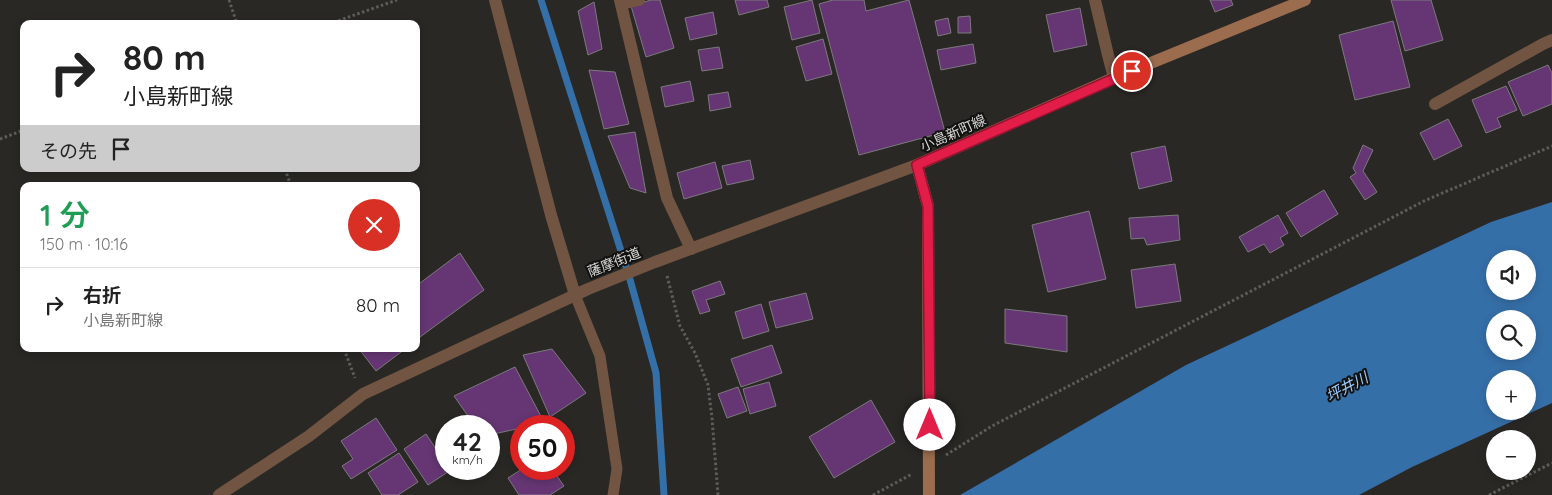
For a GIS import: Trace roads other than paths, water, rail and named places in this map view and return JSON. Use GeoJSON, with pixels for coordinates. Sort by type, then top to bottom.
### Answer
{"type":"FeatureCollection","features":[{"type":"Feature","properties":{"kind":"main road","name":"小島新町線"},"geometry":{"type":"LineString","coordinates":[[929,490],[928,206],[917,165],[1114,78],[1305,0]]}},
{"type":"Feature","properties":{"kind":"street"},"geometry":{"type":"LineString","coordinates":[[495,0],[551,215],[575,295]]}},
{"type":"Feature","properties":{"kind":"street"},"geometry":{"type":"LineString","coordinates":[[639,0],[621,2],[667,198],[691,249]]}},
{"type":"Feature","properties":{"kind":"street"},"geometry":{"type":"LineString","coordinates":[[1096,0],[1114,78]]}},
{"type":"Feature","properties":{"kind":"street"},"geometry":{"type":"LineString","coordinates":[[1435,104],[1552,40]]}},
{"type":"Feature","properties":{"kind":"street","name":"薩摩街道"},"geometry":{"type":"LineString","coordinates":[[220,495],[309,436],[363,394],[588,289],[660,260],[917,165]]}},
{"type":"Feature","properties":{"kind":"lane"},"geometry":{"type":"LineString","coordinates":[[575,295],[600,356],[618,469],[613,495]]}},
{"type":"Feature","properties":{"kind":"water","name":"坪井川"},"geometry":{"type":"Polygon","coordinates":[[[1552,202],[1552,403],[1536,410],[1536,370],[1486,370],[1486,420],[1515,420],[1493,430],[1486,430],[1486,433],[1412,467],[1359,495],[960,495],[1186,365],[1491,222],[1552,202]]]}},
{"type":"Feature","properties":{"kind":"waterway"},"geometry":{"type":"LineString","coordinates":[[541,0],[629,276],[656,373],[664,495]]}}]}
